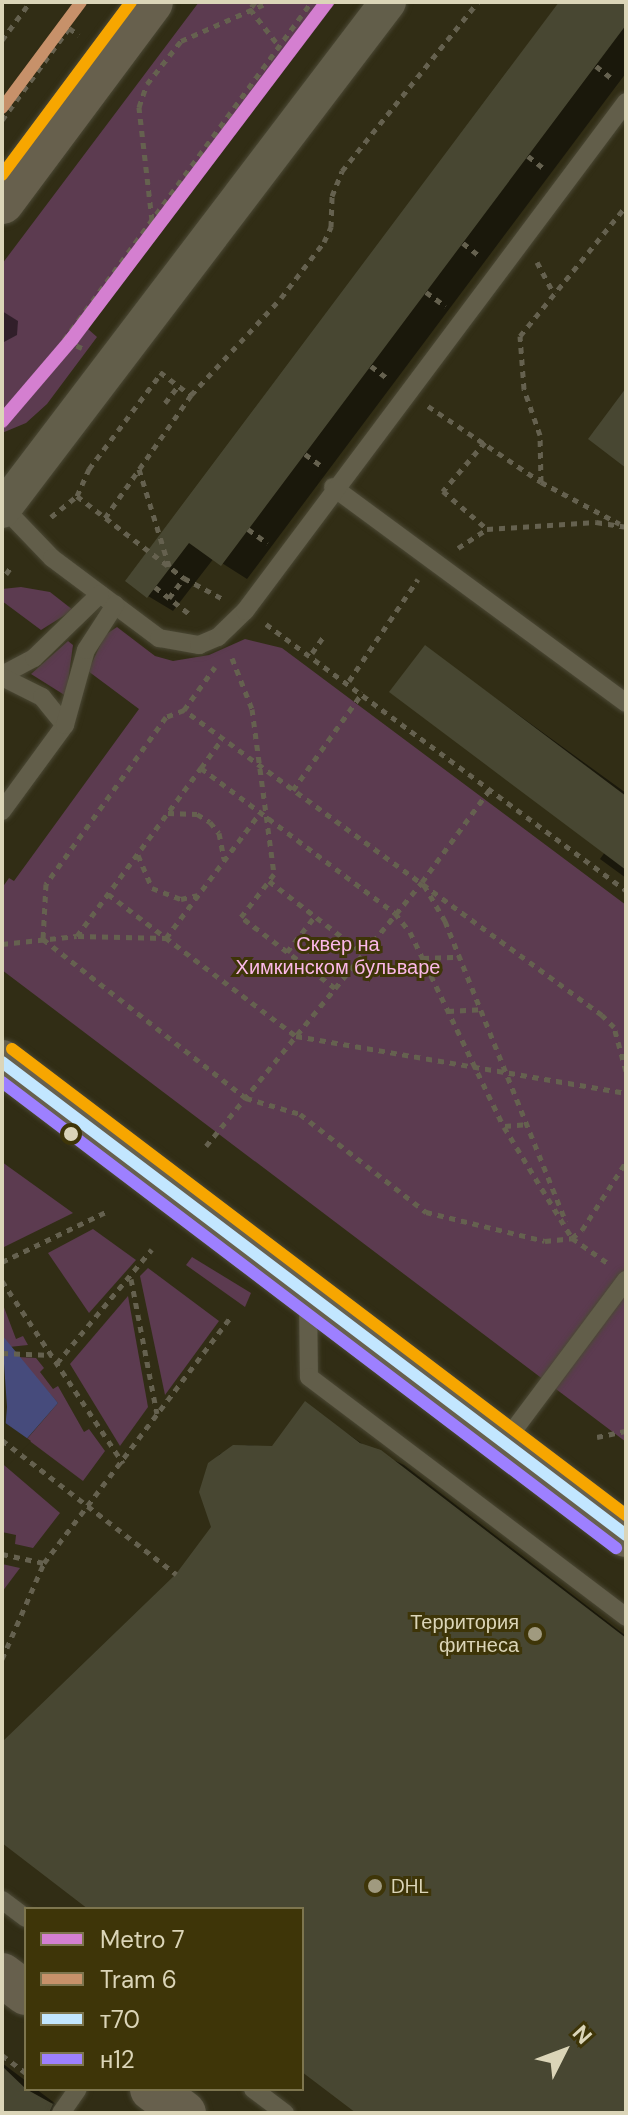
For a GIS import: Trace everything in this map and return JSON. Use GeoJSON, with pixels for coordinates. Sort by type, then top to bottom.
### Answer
{"type":"FeatureCollection","features":[{"type":"Feature","properties":{"kind":"main road"},"geometry":{"type":"LineString","coordinates":[[2,202],[151,2]]}},
{"type":"Feature","properties":{"kind":"main road"},"geometry":{"type":"LineString","coordinates":[[2,1062],[626,1535]]}},
{"type":"Feature","properties":{"kind":"main road"},"geometry":{"type":"LineString","coordinates":[[2,1975],[24,1992]]}},
{"type":"Feature","properties":{"kind":"main road"},"geometry":{"type":"LineString","coordinates":[[155,2091],[184,2113]]}},
{"type":"Feature","properties":{"kind":"street"},"geometry":{"type":"LineString","coordinates":[[3,508],[388,2]]}},
{"type":"Feature","properties":{"kind":"lane"},"geometry":{"type":"LineString","coordinates":[[3,508],[52,558],[159,638],[178,645],[218,637],[245,611],[333,487],[626,102]]}},
{"type":"Feature","properties":{"kind":"lane"},"geometry":{"type":"LineString","coordinates":[[333,487],[626,703]]}},
{"type":"Feature","properties":{"kind":"lane"},"geometry":{"type":"LineString","coordinates":[[2,676],[34,658],[107,600]]}},
{"type":"Feature","properties":{"kind":"lane"},"geometry":{"type":"LineString","coordinates":[[2,811],[65,725],[86,650],[107,600]]}},
{"type":"Feature","properties":{"kind":"lane"},"geometry":{"type":"LineString","coordinates":[[2,676],[42,697],[65,725]]}},
{"type":"Feature","properties":{"kind":"lane"},"geometry":{"type":"LineString","coordinates":[[504,1443],[622,1276]]}},
{"type":"Feature","properties":{"kind":"lane"},"geometry":{"type":"LineString","coordinates":[[308,1296],[309,1377],[626,1617]]}},
{"type":"Feature","properties":{"kind":"lane"},"geometry":{"type":"LineString","coordinates":[[2,1900],[24,1916]]}},
{"type":"Feature","properties":{"kind":"lane"},"geometry":{"type":"LineString","coordinates":[[61,2113],[77,2091]]}},
{"type":"Feature","properties":{"kind":"lane"},"geometry":{"type":"LineString","coordinates":[[256,2091],[285,2113]]}},
{"type":"Feature","properties":{"kind":"path"},"geometry":{"type":"LineString","coordinates":[[2,40],[30,2]]}},
{"type":"Feature","properties":{"kind":"path"},"geometry":{"type":"LineString","coordinates":[[250,9],[255,2]]}},
{"type":"Feature","properties":{"kind":"path"},"geometry":{"type":"LineString","coordinates":[[152,220],[139,107],[144,83],[181,41],[269,2]]}},
{"type":"Feature","properties":{"kind":"path"},"geometry":{"type":"LineString","coordinates":[[86,350],[64,340],[311,2]]}},
{"type":"Feature","properties":{"kind":"path"},"geometry":{"type":"LineString","coordinates":[[105,518],[191,395],[281,298],[324,242],[342,171],[478,2]]}},
{"type":"Feature","properties":{"kind":"path"},"geometry":{"type":"LineString","coordinates":[[250,9],[279,46]]}},
{"type":"Feature","properties":{"kind":"path"},"geometry":{"type":"LineString","coordinates":[[2,120],[69,28],[79,35]]}},
{"type":"Feature","properties":{"kind":"path"},"geometry":{"type":"LineString","coordinates":[[541,482],[540,435],[524,389],[520,336],[626,206]]}},
{"type":"Feature","properties":{"kind":"path"},"geometry":{"type":"LineString","coordinates":[[51,517],[77,496],[89,469],[162,372],[191,395]]}},
{"type":"Feature","properties":{"kind":"path"},"geometry":{"type":"LineString","coordinates":[[165,403],[179,385]]}},
{"type":"Feature","properties":{"kind":"path"},"geometry":{"type":"LineString","coordinates":[[405,391],[541,482],[625,527]]}},
{"type":"Feature","properties":{"kind":"path"},"geometry":{"type":"LineString","coordinates":[[485,442],[443,491],[487,529]]}},
{"type":"Feature","properties":{"kind":"path"},"geometry":{"type":"LineString","coordinates":[[139,468],[169,567]]}},
{"type":"Feature","properties":{"kind":"path"},"geometry":{"type":"LineString","coordinates":[[77,496],[184,578],[312,653],[626,890]]}},
{"type":"Feature","properties":{"kind":"path"},"geometry":{"type":"LineString","coordinates":[[349,681],[430,561],[487,529],[596,522],[625,527]]}},
{"type":"Feature","properties":{"kind":"path"},"geometry":{"type":"LineString","coordinates":[[6,574],[11,567]]}},
{"type":"Feature","properties":{"kind":"path"},"geometry":{"type":"LineString","coordinates":[[155,587],[169,598],[184,578]]}},
{"type":"Feature","properties":{"kind":"path"},"geometry":{"type":"LineString","coordinates":[[312,653],[323,637]]}},
{"type":"Feature","properties":{"kind":"path"},"geometry":{"type":"LineString","coordinates":[[43,939],[46,884],[166,717],[184,710],[227,650],[243,674],[274,874],[241,917],[335,988]]}},
{"type":"Feature","properties":{"kind":"path"},"geometry":{"type":"LineString","coordinates":[[293,790],[363,692]]}},
{"type":"Feature","properties":{"kind":"path"},"geometry":{"type":"LineString","coordinates":[[184,710],[602,1015],[614,1027],[626,1071]]}},
{"type":"Feature","properties":{"kind":"path"},"geometry":{"type":"LineString","coordinates":[[77,936],[222,739]]}},
{"type":"Feature","properties":{"kind":"path"},"geometry":{"type":"LineString","coordinates":[[201,768],[395,913],[423,958],[504,1127],[572,1238],[622,1276]]}},
{"type":"Feature","properties":{"kind":"path"},"geometry":{"type":"LineString","coordinates":[[206,1146],[422,882],[490,789]]}},
{"type":"Feature","properties":{"kind":"path"},"geometry":{"type":"LineString","coordinates":[[167,814],[181,811],[210,822],[219,833],[224,860]]}},
{"type":"Feature","properties":{"kind":"path"},"geometry":{"type":"LineString","coordinates":[[166,938],[263,814]]}},
{"type":"Feature","properties":{"kind":"path"},"geometry":{"type":"LineString","coordinates":[[138,854],[152,888],[181,899],[198,895]]}},
{"type":"Feature","properties":{"kind":"path"},"geometry":{"type":"LineString","coordinates":[[269,881],[363,953]]}},
{"type":"Feature","properties":{"kind":"path"},"geometry":{"type":"LineString","coordinates":[[422,882],[460,957],[572,1238]]}},
{"type":"Feature","properties":{"kind":"path"},"geometry":{"type":"LineString","coordinates":[[108,894],[296,1036],[626,1093]]}},
{"type":"Feature","properties":{"kind":"path"},"geometry":{"type":"LineString","coordinates":[[287,952],[315,916]]}},
{"type":"Feature","properties":{"kind":"path"},"geometry":{"type":"LineString","coordinates":[[2,944],[77,936],[166,938]]}},
{"type":"Feature","properties":{"kind":"path"},"geometry":{"type":"LineString","coordinates":[[43,939],[246,1098],[300,1114],[426,1212],[545,1241],[572,1238],[582,1230],[626,1162]]}},
{"type":"Feature","properties":{"kind":"path"},"geometry":{"type":"LineString","coordinates":[[423,958],[460,957]]}},
{"type":"Feature","properties":{"kind":"path"},"geometry":{"type":"LineString","coordinates":[[448,1011],[481,1009]]}},
{"type":"Feature","properties":{"kind":"path"},"geometry":{"type":"LineString","coordinates":[[504,1127],[528,1124]]}},
{"type":"Feature","properties":{"kind":"path"},"geometry":{"type":"LineString","coordinates":[[2,1262],[108,1211]]}},
{"type":"Feature","properties":{"kind":"path"},"geometry":{"type":"LineString","coordinates":[[57,1363],[131,1278],[152,1249]]}},
{"type":"Feature","properties":{"kind":"path"},"geometry":{"type":"LineString","coordinates":[[131,1278],[158,1416]]}},
{"type":"Feature","properties":{"kind":"path"},"geometry":{"type":"LineString","coordinates":[[2,1281],[123,1463]]}},
{"type":"Feature","properties":{"kind":"path"},"geometry":{"type":"LineString","coordinates":[[2,1659],[44,1563],[123,1463],[232,1315]]}},
{"type":"Feature","properties":{"kind":"path"},"geometry":{"type":"LineString","coordinates":[[2,1353],[52,1355]]}},
{"type":"Feature","properties":{"kind":"path"},"geometry":{"type":"LineString","coordinates":[[597,1437],[626,1431]]}},
{"type":"Feature","properties":{"kind":"path"},"geometry":{"type":"LineString","coordinates":[[2,1440],[176,1574]]}},
{"type":"Feature","properties":{"kind":"path"},"geometry":{"type":"LineString","coordinates":[[2,1554],[44,1563]]}},
{"type":"Feature","properties":{"kind":"path"},"geometry":{"type":"LineString","coordinates":[[2,2055],[24,2072]]}},
{"type":"Feature","properties":{"kind":"green space"},"geometry":{"type":"Polygon","coordinates":[[[199,2],[336,2],[88,329],[97,337],[47,404],[26,423],[2,433],[2,264],[199,2]]]}},
{"type":"Feature","properties":{"kind":"green space"},"geometry":{"type":"Polygon","coordinates":[[[21,587],[50,592],[73,610],[41,630],[2,601],[2,589],[21,587]]]}},
{"type":"Feature","properties":{"kind":"green space","name":"Сквер на Химкинском бульваре"},"geometry":{"type":"Polygon","coordinates":[[[117,627],[155,656],[173,661],[209,655],[245,639],[282,648],[626,905],[626,1442],[2,970],[2,888],[9,878],[14,881],[139,709],[88,671],[105,635],[117,627]]]}},
{"type":"Feature","properties":{"kind":"green space"},"geometry":{"type":"Polygon","coordinates":[[[68,641],[73,645],[66,696],[31,674],[68,641]]]}},
{"type":"Feature","properties":{"kind":"green space"},"geometry":{"type":"Polygon","coordinates":[[[2,1162],[73,1213],[2,1248],[2,1162]]]}},
{"type":"Feature","properties":{"kind":"green space"},"geometry":{"type":"Polygon","coordinates":[[[93,1229],[136,1260],[89,1313],[48,1253],[93,1229]]]}},
{"type":"Feature","properties":{"kind":"green space"},"geometry":{"type":"Polygon","coordinates":[[[192,1257],[251,1293],[245,1307],[186,1265],[192,1257]]]}},
{"type":"Feature","properties":{"kind":"green space"},"geometry":{"type":"Polygon","coordinates":[[[148,1268],[219,1321],[165,1395],[140,1276],[148,1268]]]}},
{"type":"Feature","properties":{"kind":"green space"},"geometry":{"type":"Polygon","coordinates":[[[128,1296],[148,1407],[120,1446],[70,1364],[128,1296]]]}},
{"type":"Feature","properties":{"kind":"green space"},"geometry":{"type":"Polygon","coordinates":[[[2,1302],[16,1339],[23,1336],[28,1345],[9,1347],[2,1335],[2,1302]]]}},
{"type":"Feature","properties":{"kind":"green space"},"geometry":{"type":"Polygon","coordinates":[[[18,1357],[36,1358],[44,1368],[40,1372],[53,1389],[58,1386],[84,1432],[89,1429],[105,1451],[83,1481],[27,1439],[58,1403],[18,1357]]]}},
{"type":"Feature","properties":{"kind":"green space"},"geometry":{"type":"Polygon","coordinates":[[[4,1465],[60,1513],[33,1548],[15,1544],[16,1535],[2,1532],[4,1465]]]}},
{"type":"Feature","properties":{"kind":"green space"},"geometry":{"type":"Polygon","coordinates":[[[2,1564],[20,1568],[2,1592],[2,1564]]]}},
{"type":"Feature","properties":{"kind":"water"},"geometry":{"type":"Polygon","coordinates":[[[2,1335],[58,1403],[2,1467],[7,1407],[2,1335]]]}},
{"type":"Feature","properties":{"kind":"pier"},"geometry":{"type":"Polygon","coordinates":[[[4,1422],[31,1441],[7,1467],[2,1463],[4,1422]]]}},
{"type":"Feature","properties":{"kind":"building"},"geometry":{"type":"Polygon","coordinates":[[[559,2],[626,2],[626,25],[221,566],[189,543],[147,598],[125,581],[559,2]]]}},
{"type":"Feature","properties":{"kind":"building"},"geometry":{"type":"Polygon","coordinates":[[[626,388],[626,468],[588,439],[626,388]]]}},
{"type":"Feature","properties":{"kind":"building"},"geometry":{"type":"Polygon","coordinates":[[[425,645],[626,796],[626,870],[389,692],[425,645]]]}},
{"type":"Feature","properties":{"kind":"building"},"geometry":{"type":"Polygon","coordinates":[[[305,1401],[360,1443],[381,1450],[626,1638],[626,2113],[356,2113],[304,2074],[304,1907],[85,1907],[2,1843],[2,1742],[176,1574],[211,1527],[199,1492],[208,1463],[233,1445],[272,1446],[305,1401]]]}},
{"type":"Feature","properties":{"kind":"building"},"geometry":{"type":"Polygon","coordinates":[[[2,2066],[24,2087],[24,2091],[53,2104],[49,2113],[2,2113],[2,2066]]]}},
{"type":"Feature","properties":{"kind":"metro line","name":"7"},"geometry":{"type":"LineString","coordinates":[[2,421],[72,339],[327,2]]}},
{"type":"Feature","properties":{"kind":"tram line","name":"6"},"geometry":{"type":"LineString","coordinates":[[2,108],[81,2]]}},
{"type":"Feature","properties":{"kind":"transit line"},"geometry":{"type":"LineString","coordinates":[[2,175],[131,2]]}},
{"type":"Feature","properties":{"kind":"transit line"},"geometry":{"type":"LineString","coordinates":[[12,1049],[626,1515]]}},
{"type":"Feature","properties":{"kind":"transit line","name":"т70"},"geometry":{"type":"LineString","coordinates":[[2,1062],[626,1535]]}},
{"type":"Feature","properties":{"kind":"transit line","name":"н12"},"geometry":{"type":"LineString","coordinates":[[2,1082],[616,1548]]}},
{"type":"Feature","properties":{"kind":"place","name":"Территория фитнеса"},"geometry":{"type":"Point","coordinates":[535,1634]}},
{"type":"Feature","properties":{"kind":"place","name":"DHL"},"geometry":{"type":"Point","coordinates":[375,1886]}}]}
